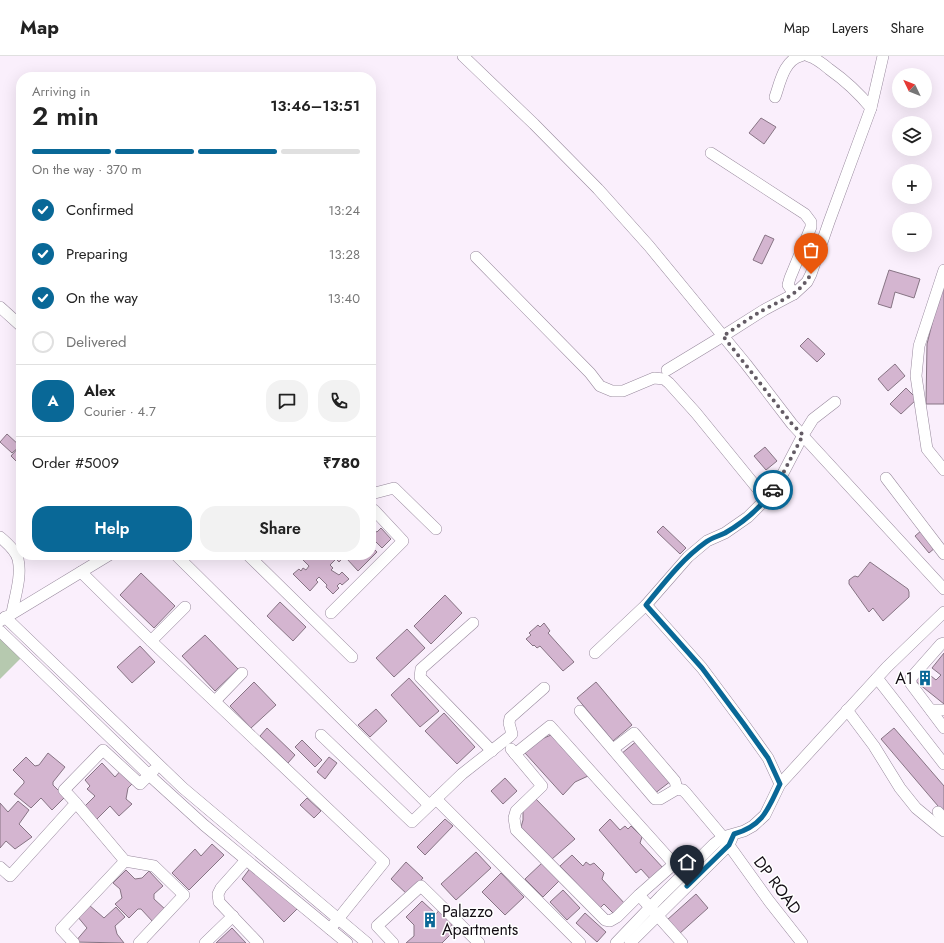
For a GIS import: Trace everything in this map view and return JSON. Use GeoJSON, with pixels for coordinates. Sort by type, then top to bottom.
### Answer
{"type":"FeatureCollection","features":[{"type":"Feature","properties":{"kind":"street"},"geometry":{"type":"LineString","coordinates":[[463,56],[534,124],[598,189],[649,246],[723,336],[792,424],[944,589]]}},
{"type":"Feature","properties":{"kind":"street"},"geometry":{"type":"LineString","coordinates":[[774,97],[790,62],[801,56]]}},
{"type":"Feature","properties":{"kind":"street"},"geometry":{"type":"LineString","coordinates":[[808,56],[817,60],[846,81],[857,91],[871,108]]}},
{"type":"Feature","properties":{"kind":"street"},"geometry":{"type":"LineString","coordinates":[[666,370],[764,310],[794,294],[807,282],[871,108],[883,56]]}},
{"type":"Feature","properties":{"kind":"street"},"geometry":{"type":"LineString","coordinates":[[711,153],[805,214],[811,222],[811,227],[788,285],[794,294]]}},
{"type":"Feature","properties":{"kind":"street"},"geometry":{"type":"LineString","coordinates":[[476,257],[600,386],[612,391],[623,391],[654,378],[664,379],[696,413],[766,499]]}},
{"type":"Feature","properties":{"kind":"street"},"geometry":{"type":"LineString","coordinates":[[942,465],[930,455],[925,442],[916,376],[919,346],[944,270]]}},
{"type":"Feature","properties":{"kind":"street"},"geometry":{"type":"LineString","coordinates":[[0,306],[16,321]]}},
{"type":"Feature","properties":{"kind":"street"},"geometry":{"type":"LineString","coordinates":[[595,653],[646,605],[688,557],[707,541],[725,533],[748,517],[766,499],[779,481],[813,419],[835,402]]}},
{"type":"Feature","properties":{"kind":"street"},"geometry":{"type":"LineString","coordinates":[[886,478],[944,554]]}},
{"type":"Feature","properties":{"kind":"street"},"geometry":{"type":"LineString","coordinates":[[376,493],[394,488],[436,529]]}},
{"type":"Feature","properties":{"kind":"street"},"geometry":{"type":"LineString","coordinates":[[331,613],[403,541],[376,512]]}},
{"type":"Feature","properties":{"kind":"street"},"geometry":{"type":"LineString","coordinates":[[0,537],[16,555]]}},
{"type":"Feature","properties":{"kind":"street"},"geometry":{"type":"LineString","coordinates":[[6,617],[19,574],[18,560]]}},
{"type":"Feature","properties":{"kind":"street"},"geometry":{"type":"LineString","coordinates":[[6,617],[101,560]]}},
{"type":"Feature","properties":{"kind":"street"},"geometry":{"type":"LineString","coordinates":[[181,560],[580,943]]}},
{"type":"Feature","properties":{"kind":"street"},"geometry":{"type":"LineString","coordinates":[[253,560],[352,657]]}},
{"type":"Feature","properties":{"kind":"street"},"geometry":{"type":"LineString","coordinates":[[81,572],[151,641],[384,862],[330,929]]}},
{"type":"Feature","properties":{"kind":"street"},"geometry":{"type":"LineString","coordinates":[[646,605],[702,668],[768,758],[780,784]]}},
{"type":"Feature","properties":{"kind":"street"},"geometry":{"type":"LineString","coordinates":[[151,641],[185,607]]}},
{"type":"Feature","properties":{"kind":"street"},"geometry":{"type":"LineString","coordinates":[[630,943],[654,911],[661,896],[734,834],[753,826],[765,815],[780,784],[877,678],[944,612]]}},
{"type":"Feature","properties":{"kind":"street"},"geometry":{"type":"LineString","coordinates":[[6,617],[183,788],[367,943]]}},
{"type":"Feature","properties":{"kind":"street"},"geometry":{"type":"LineString","coordinates":[[473,623],[421,669],[420,677],[492,751]]}},
{"type":"Feature","properties":{"kind":"street"},"geometry":{"type":"LineString","coordinates":[[0,631],[149,775],[204,825],[347,943]]}},
{"type":"Feature","properties":{"kind":"street"},"geometry":{"type":"LineString","coordinates":[[944,643],[941,644],[911,678],[911,684],[944,728]]}},
{"type":"Feature","properties":{"kind":"street"},"geometry":{"type":"LineString","coordinates":[[215,701],[242,673]]}},
{"type":"Feature","properties":{"kind":"street"},"geometry":{"type":"LineString","coordinates":[[877,678],[944,764]]}},
{"type":"Feature","properties":{"kind":"street"},"geometry":{"type":"LineString","coordinates":[[321,735],[412,822],[462,774],[512,734],[509,723],[510,718],[544,688]]}},
{"type":"Feature","properties":{"kind":"street"},"geometry":{"type":"LineString","coordinates":[[847,710],[874,746],[900,788],[916,808],[944,831]]}},
{"type":"Feature","properties":{"kind":"street"},"geometry":{"type":"LineString","coordinates":[[931,710],[944,710]]}},
{"type":"Feature","properties":{"kind":"street"},"geometry":{"type":"LineString","coordinates":[[580,711],[656,799],[660,799],[677,789],[675,781],[634,733],[613,749]]}},
{"type":"Feature","properties":{"kind":"street"},"geometry":{"type":"LineString","coordinates":[[504,741],[542,786],[516,811],[514,818],[516,830],[605,920],[610,922],[617,917],[650,884],[674,864],[550,726],[515,754]]}},
{"type":"Feature","properties":{"kind":"street"},"geometry":{"type":"LineString","coordinates":[[139,943],[184,895],[154,866],[125,861],[64,790],[103,750],[140,784],[159,765]]}},
{"type":"Feature","properties":{"kind":"street","name":"DP ROAD"},"geometry":{"type":"LineString","coordinates":[[677,789],[682,790],[686,794],[726,841],[768,901],[802,943]]}},
{"type":"Feature","properties":{"kind":"street"},"geometry":{"type":"LineString","coordinates":[[0,867],[10,876],[76,803]]}},
{"type":"Feature","properties":{"kind":"street"},"geometry":{"type":"LineString","coordinates":[[616,943],[654,911],[669,904],[726,841]]}},
{"type":"Feature","properties":{"kind":"street"},"geometry":{"type":"LineString","coordinates":[[246,860],[221,888],[218,894],[219,902],[258,943]]}},
{"type":"Feature","properties":{"kind":"street"},"geometry":{"type":"LineString","coordinates":[[74,943],[62,929],[125,861]]}},
{"type":"Feature","properties":{"kind":"street"},"geometry":{"type":"LineString","coordinates":[[650,884],[669,904]]}},
{"type":"Feature","properties":{"kind":"street"},"geometry":{"type":"LineString","coordinates":[[393,943],[377,926],[421,886],[479,943]]}},
{"type":"Feature","properties":{"kind":"street"},"geometry":{"type":"LineString","coordinates":[[639,895],[682,943]]}},
{"type":"Feature","properties":{"kind":"street"},"geometry":{"type":"LineString","coordinates":[[205,943],[233,916]]}},
{"type":"Feature","properties":{"kind":"green space"},"geometry":{"type":"Polygon","coordinates":[[[0,636],[22,657],[0,679],[0,636]]]}},
{"type":"Feature","properties":{"kind":"building"},"geometry":{"type":"Polygon","coordinates":[[[761,118],[776,127],[764,144],[749,133],[761,118]]]}},
{"type":"Feature","properties":{"kind":"building"},"geometry":{"type":"Polygon","coordinates":[[[765,235],[774,239],[762,264],[753,260],[765,235]]]}},
{"type":"Feature","properties":{"kind":"building"},"geometry":{"type":"Polygon","coordinates":[[[889,270],[920,279],[914,298],[895,292],[891,308],[878,304],[889,270]]]}},
{"type":"Feature","properties":{"kind":"building"},"geometry":{"type":"Polygon","coordinates":[[[944,284],[944,404],[926,404],[927,344],[939,296],[944,284]]]}},
{"type":"Feature","properties":{"kind":"building"},"geometry":{"type":"Polygon","coordinates":[[[808,338],[825,354],[817,362],[800,346],[808,338]]]}},
{"type":"Feature","properties":{"kind":"building"},"geometry":{"type":"Polygon","coordinates":[[[895,364],[905,376],[888,391],[878,379],[895,364]]]}},
{"type":"Feature","properties":{"kind":"building"},"geometry":{"type":"Polygon","coordinates":[[[906,388],[917,399],[901,414],[890,404],[906,388]]]}},
{"type":"Feature","properties":{"kind":"building"},"geometry":{"type":"Polygon","coordinates":[[[7,434],[16,442],[16,450],[12,453],[0,442],[7,434]]]}},
{"type":"Feature","properties":{"kind":"building"},"geometry":{"type":"Polygon","coordinates":[[[765,447],[777,461],[766,470],[754,456],[765,447]]]}},
{"type":"Feature","properties":{"kind":"building"},"geometry":{"type":"Polygon","coordinates":[[[16,450],[16,461],[11,456],[16,450]]]}},
{"type":"Feature","properties":{"kind":"building"},"geometry":{"type":"Polygon","coordinates":[[[663,526],[686,548],[680,554],[657,532],[663,526]]]}},
{"type":"Feature","properties":{"kind":"building"},"geometry":{"type":"Polygon","coordinates":[[[381,528],[391,539],[382,548],[376,542],[377,532],[381,528]]]}},
{"type":"Feature","properties":{"kind":"building"},"geometry":{"type":"Polygon","coordinates":[[[922,530],[936,547],[929,553],[915,536],[922,530]]]}},
{"type":"Feature","properties":{"kind":"building"},"geometry":{"type":"Polygon","coordinates":[[[303,560],[335,560],[330,565],[333,568],[331,570],[339,575],[342,572],[349,579],[342,585],[340,583],[337,586],[339,588],[333,594],[319,577],[316,580],[318,582],[310,591],[293,574],[299,569],[301,571],[303,568],[306,570],[309,566],[303,560]]]}},
{"type":"Feature","properties":{"kind":"building"},"geometry":{"type":"Polygon","coordinates":[[[348,560],[369,560],[358,571],[348,560]]]}},
{"type":"Feature","properties":{"kind":"building"},"geometry":{"type":"Polygon","coordinates":[[[870,562],[908,589],[909,592],[909,597],[883,621],[873,608],[869,612],[849,584],[849,580],[855,576],[858,577],[870,562]]]}},
{"type":"Feature","properties":{"kind":"building"},"geometry":{"type":"Polygon","coordinates":[[[141,573],[175,606],[154,628],[120,595],[141,573]]]}},
{"type":"Feature","properties":{"kind":"building"},"geometry":{"type":"Polygon","coordinates":[[[445,595],[462,613],[431,644],[414,626],[445,595]]]}},
{"type":"Feature","properties":{"kind":"building"},"geometry":{"type":"Polygon","coordinates":[[[280,602],[306,627],[293,641],[267,616],[280,602]]]}},
{"type":"Feature","properties":{"kind":"building"},"geometry":{"type":"Polygon","coordinates":[[[544,623],[550,631],[548,633],[574,662],[563,671],[540,646],[537,648],[534,645],[533,646],[526,639],[531,635],[529,633],[538,625],[540,627],[544,623]]]}},
{"type":"Feature","properties":{"kind":"building"},"geometry":{"type":"Polygon","coordinates":[[[407,629],[425,648],[394,677],[376,658],[407,629]]]}},
{"type":"Feature","properties":{"kind":"building"},"geometry":{"type":"Polygon","coordinates":[[[205,635],[238,669],[215,691],[182,656],[205,635]]]}},
{"type":"Feature","properties":{"kind":"building"},"geometry":{"type":"Polygon","coordinates":[[[140,646],[155,662],[132,683],[117,667],[140,646]]]}},
{"type":"Feature","properties":{"kind":"building","name":"A1"},"geometry":{"type":"Polygon","coordinates":[[[944,653],[944,704],[914,680],[919,674],[922,677],[926,672],[936,680],[941,675],[932,668],[944,653]]]}},
{"type":"Feature","properties":{"kind":"building"},"geometry":{"type":"Polygon","coordinates":[[[409,678],[439,711],[420,727],[391,695],[409,678]]]}},
{"type":"Feature","properties":{"kind":"building"},"geometry":{"type":"Polygon","coordinates":[[[254,682],[276,705],[251,728],[230,706],[254,682]]]}},
{"type":"Feature","properties":{"kind":"building"},"geometry":{"type":"Polygon","coordinates":[[[596,682],[632,725],[613,741],[577,698],[596,682]]]}},
{"type":"Feature","properties":{"kind":"building"},"geometry":{"type":"Polygon","coordinates":[[[376,709],[387,721],[370,737],[358,725],[376,709]]]}},
{"type":"Feature","properties":{"kind":"building"},"geometry":{"type":"Polygon","coordinates":[[[444,713],[475,747],[457,764],[425,731],[444,713]]]}},
{"type":"Feature","properties":{"kind":"building"},"geometry":{"type":"Polygon","coordinates":[[[267,728],[295,755],[288,763],[260,736],[267,728]]]}},
{"type":"Feature","properties":{"kind":"building"},"geometry":{"type":"Polygon","coordinates":[[[894,728],[944,786],[944,813],[881,739],[894,728]]]}},
{"type":"Feature","properties":{"kind":"building"},"geometry":{"type":"Polygon","coordinates":[[[551,735],[588,776],[575,782],[563,795],[525,753],[537,741],[551,735]]]}},
{"type":"Feature","properties":{"kind":"building"},"geometry":{"type":"Polygon","coordinates":[[[302,740],[322,760],[315,767],[295,747],[302,740]]]}},
{"type":"Feature","properties":{"kind":"building"},"geometry":{"type":"Polygon","coordinates":[[[638,740],[671,781],[654,794],[621,754],[638,740]]]}},
{"type":"Feature","properties":{"kind":"building"},"geometry":{"type":"Polygon","coordinates":[[[48,753],[65,767],[53,782],[53,785],[65,797],[52,810],[41,798],[31,808],[14,794],[24,783],[24,781],[13,770],[26,757],[35,766],[39,765],[48,753]]]}},
{"type":"Feature","properties":{"kind":"building"},"geometry":{"type":"Polygon","coordinates":[[[329,757],[337,763],[325,779],[317,772],[329,757]]]}},
{"type":"Feature","properties":{"kind":"building"},"geometry":{"type":"Polygon","coordinates":[[[102,763],[115,777],[122,769],[134,782],[128,788],[126,799],[132,804],[119,816],[110,806],[96,820],[83,808],[95,796],[87,789],[90,786],[85,780],[102,763]]]}},
{"type":"Feature","properties":{"kind":"building"},"geometry":{"type":"Polygon","coordinates":[[[505,778],[517,791],[503,804],[491,791],[505,778]]]}},
{"type":"Feature","properties":{"kind":"building"},"geometry":{"type":"Polygon","coordinates":[[[534,797],[575,839],[552,859],[521,827],[523,820],[523,807],[534,797]]]}},
{"type":"Feature","properties":{"kind":"building"},"geometry":{"type":"Polygon","coordinates":[[[307,798],[321,811],[314,818],[300,805],[307,798]]]}},
{"type":"Feature","properties":{"kind":"building"},"geometry":{"type":"Polygon","coordinates":[[[18,801],[29,810],[19,824],[32,837],[15,849],[6,841],[0,848],[0,803],[8,812],[18,801]]]}},
{"type":"Feature","properties":{"kind":"building"},"geometry":{"type":"Polygon","coordinates":[[[445,819],[453,826],[425,855],[417,847],[445,819]]]}},
{"type":"Feature","properties":{"kind":"building"},"geometry":{"type":"Polygon","coordinates":[[[610,819],[620,830],[625,826],[628,829],[631,826],[642,837],[640,843],[664,869],[651,880],[641,869],[636,873],[599,830],[610,819]]]}},
{"type":"Feature","properties":{"kind":"building"},"geometry":{"type":"Polygon","coordinates":[[[212,844],[224,855],[189,890],[172,873],[195,849],[201,856],[212,844]]]}},
{"type":"Feature","properties":{"kind":"building"},"geometry":{"type":"Polygon","coordinates":[[[476,852],[491,868],[456,900],[441,884],[476,852]]]}},
{"type":"Feature","properties":{"kind":"building"},"geometry":{"type":"Polygon","coordinates":[[[572,855],[583,866],[586,862],[590,865],[594,863],[604,873],[602,879],[626,905],[615,915],[604,904],[600,908],[560,866],[572,855]]]}},
{"type":"Feature","properties":{"kind":"building"},"geometry":{"type":"Polygon","coordinates":[[[406,862],[423,878],[408,895],[391,879],[406,862]]]}},
{"type":"Feature","properties":{"kind":"building"},"geometry":{"type":"Polygon","coordinates":[[[542,863],[559,881],[543,897],[525,879],[542,863]]]}},
{"type":"Feature","properties":{"kind":"building"},"geometry":{"type":"Polygon","coordinates":[[[251,867],[300,906],[284,922],[242,879],[251,867]]]}},
{"type":"Feature","properties":{"kind":"building"},"geometry":{"type":"Polygon","coordinates":[[[126,870],[135,879],[142,878],[149,871],[163,886],[154,894],[154,899],[166,910],[153,922],[141,909],[138,909],[129,918],[115,904],[122,898],[120,889],[113,883],[126,870]]]}},
{"type":"Feature","properties":{"kind":"building"},"geometry":{"type":"Polygon","coordinates":[[[501,873],[524,897],[505,915],[482,892],[501,873]]]}},
{"type":"Feature","properties":{"kind":"building"},"geometry":{"type":"Polygon","coordinates":[[[563,890],[580,908],[567,920],[550,902],[563,890]]]}},
{"type":"Feature","properties":{"kind":"building"},"geometry":{"type":"Polygon","coordinates":[[[696,894],[708,908],[679,934],[667,920],[696,894]]]}},
{"type":"Feature","properties":{"kind":"building","name":"Palazzo Apartments"},"geometry":{"type":"Polygon","coordinates":[[[422,901],[436,914],[441,908],[454,922],[450,927],[454,931],[442,943],[406,943],[414,936],[414,925],[406,917],[422,901]]]}},
{"type":"Feature","properties":{"kind":"building"},"geometry":{"type":"Polygon","coordinates":[[[89,905],[104,918],[116,907],[125,917],[115,926],[117,934],[124,943],[75,942],[87,928],[77,916],[89,905]]]}},
{"type":"Feature","properties":{"kind":"building"},"geometry":{"type":"Polygon","coordinates":[[[585,913],[606,932],[597,942],[576,923],[585,913]]]}},
{"type":"Feature","properties":{"kind":"building"},"geometry":{"type":"Polygon","coordinates":[[[232,928],[246,943],[216,943],[232,928]]]}},
{"type":"Feature","properties":{"kind":"way so far"},"geometry":{"type":"LineString","coordinates":[[773,490],[803,435],[792,424],[723,336],[764,310],[794,294],[807,282],[811,274]]}},
{"type":"Feature","properties":{"kind":"place","name":"A1"},"geometry":{"type":"Point","coordinates":[925,678]}},
{"type":"Feature","properties":{"kind":"place","name":"Palazzo Apartments"},"geometry":{"type":"Point","coordinates":[430,920]}},
{"type":"Feature","properties":{"kind":"route"},"geometry":{"type":"LineString","coordinates":[[687,886],[729,845],[734,834],[753,826],[765,815],[780,784],[768,758],[702,668],[646,605],[688,557],[707,541],[725,533],[748,517],[773,490]]}}]}
